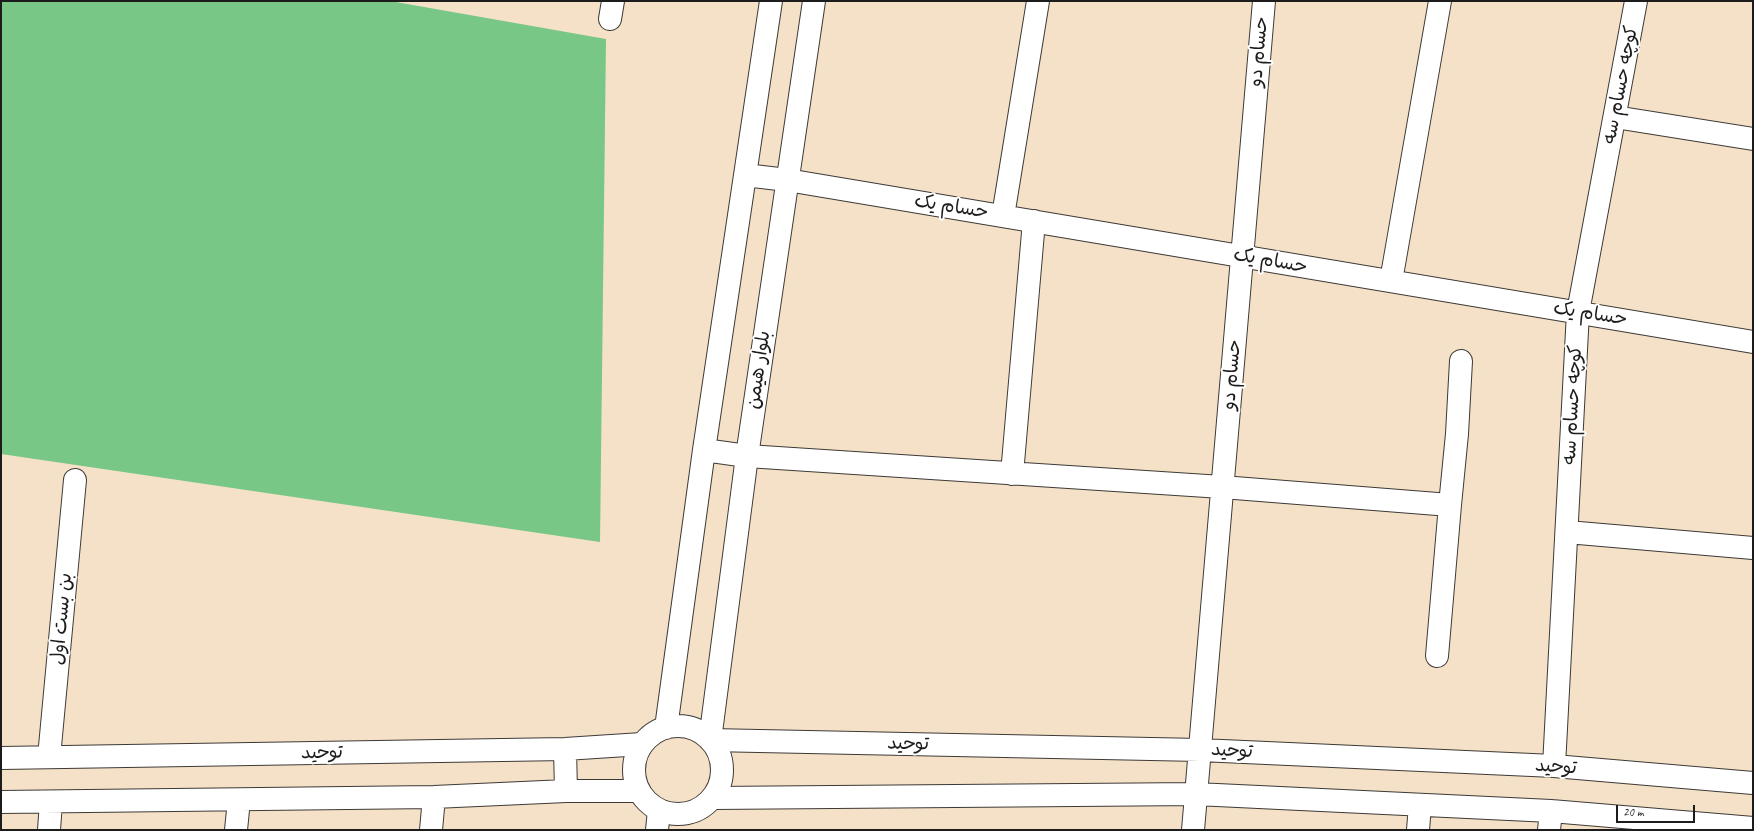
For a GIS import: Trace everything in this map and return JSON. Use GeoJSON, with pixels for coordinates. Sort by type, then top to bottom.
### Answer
{"type":"FeatureCollection","features":[{"type":"Feature","properties":{"kind":"street"},"geometry":{"type":"LineString","coordinates":[[666,728],[704,450],[771,1]]}},
{"type":"Feature","properties":{"kind":"street","name":"بلوار هیمن"},"geometry":{"type":"LineString","coordinates":[[710,740],[747,456],[814,1]]}},
{"type":"Feature","properties":{"kind":"street"},"geometry":{"type":"LineString","coordinates":[[1003,216],[1038,1]]}},
{"type":"Feature","properties":{"kind":"street","name":"حسام دو"},"geometry":{"type":"LineString","coordinates":[[1193,830],[1264,1]]}},
{"type":"Feature","properties":{"kind":"street"},"geometry":{"type":"LineString","coordinates":[[1391,281],[1440,1]]}},
{"type":"Feature","properties":{"kind":"street","name":"کوچه حسام سه"},"geometry":{"type":"LineString","coordinates":[[1554,766],[1578,312],[1636,1]]}},
{"type":"Feature","properties":{"kind":"street"},"geometry":{"type":"LineString","coordinates":[[1615,117],[1753,139]]}},
{"type":"Feature","properties":{"kind":"street","name":"حسام یک"},"geometry":{"type":"LineString","coordinates":[[745,174],[1753,342]]}},
{"type":"Feature","properties":{"kind":"street"},"geometry":{"type":"LineString","coordinates":[[1012,474],[1034,221]]}},
{"type":"Feature","properties":{"kind":"street"},"geometry":{"type":"LineString","coordinates":[[1437,656],[1457,434],[1461,361]]}},
{"type":"Feature","properties":{"kind":"street"},"geometry":{"type":"LineString","coordinates":[[704,450],[747,456],[1222,487],[1450,505]]}},
{"type":"Feature","properties":{"kind":"street","name":"بن بست اول"},"geometry":{"type":"LineString","coordinates":[[49,758],[75,480]]}},
{"type":"Feature","properties":{"kind":"street"},"geometry":{"type":"LineString","coordinates":[[1566,532],[1753,548]]}},
{"type":"Feature","properties":{"kind":"street"},"geometry":{"type":"LineString","coordinates":[[676,726],[694,729],[710,740],[717,750],[722,762],[722,774],[719,787],[713,798],[704,806],[692,821],[676,814],[658,820],[639,791],[635,779],[634,767],[642,744],[649,737],[666,728],[676,726]]}},
{"type":"Feature","properties":{"kind":"street","name":"توحید"},"geometry":{"type":"LineString","coordinates":[[710,740],[1200,750],[1554,766],[1753,783]]}},
{"type":"Feature","properties":{"kind":"street","name":"توحید"},"geometry":{"type":"LineString","coordinates":[[1,758],[565,749],[642,744]]}},
{"type":"Feature","properties":{"kind":"street"},"geometry":{"type":"LineString","coordinates":[[565,749],[566,791]]}},
{"type":"Feature","properties":{"kind":"street"},"geometry":{"type":"LineString","coordinates":[[1,802],[434,798],[566,791],[639,791]]}},
{"type":"Feature","properties":{"kind":"street"},"geometry":{"type":"LineString","coordinates":[[713,798],[1196,794],[1420,805],[1550,820],[1753,828]]}},
{"type":"Feature","properties":{"kind":"street"},"geometry":{"type":"LineString","coordinates":[[431,830],[434,798]]}},
{"type":"Feature","properties":{"kind":"street"},"geometry":{"type":"LineString","coordinates":[[236,830],[239,800]]}},
{"type":"Feature","properties":{"kind":"street"},"geometry":{"type":"LineString","coordinates":[[49,830],[51,802]]}},
{"type":"Feature","properties":{"kind":"street"},"geometry":{"type":"LineString","coordinates":[[1418,830],[1420,805]]}},
{"type":"Feature","properties":{"kind":"green space"},"geometry":{"type":"Polygon","coordinates":[[[1,1],[390,1],[606,39],[600,542],[1,454],[1,1]]]}}]}
